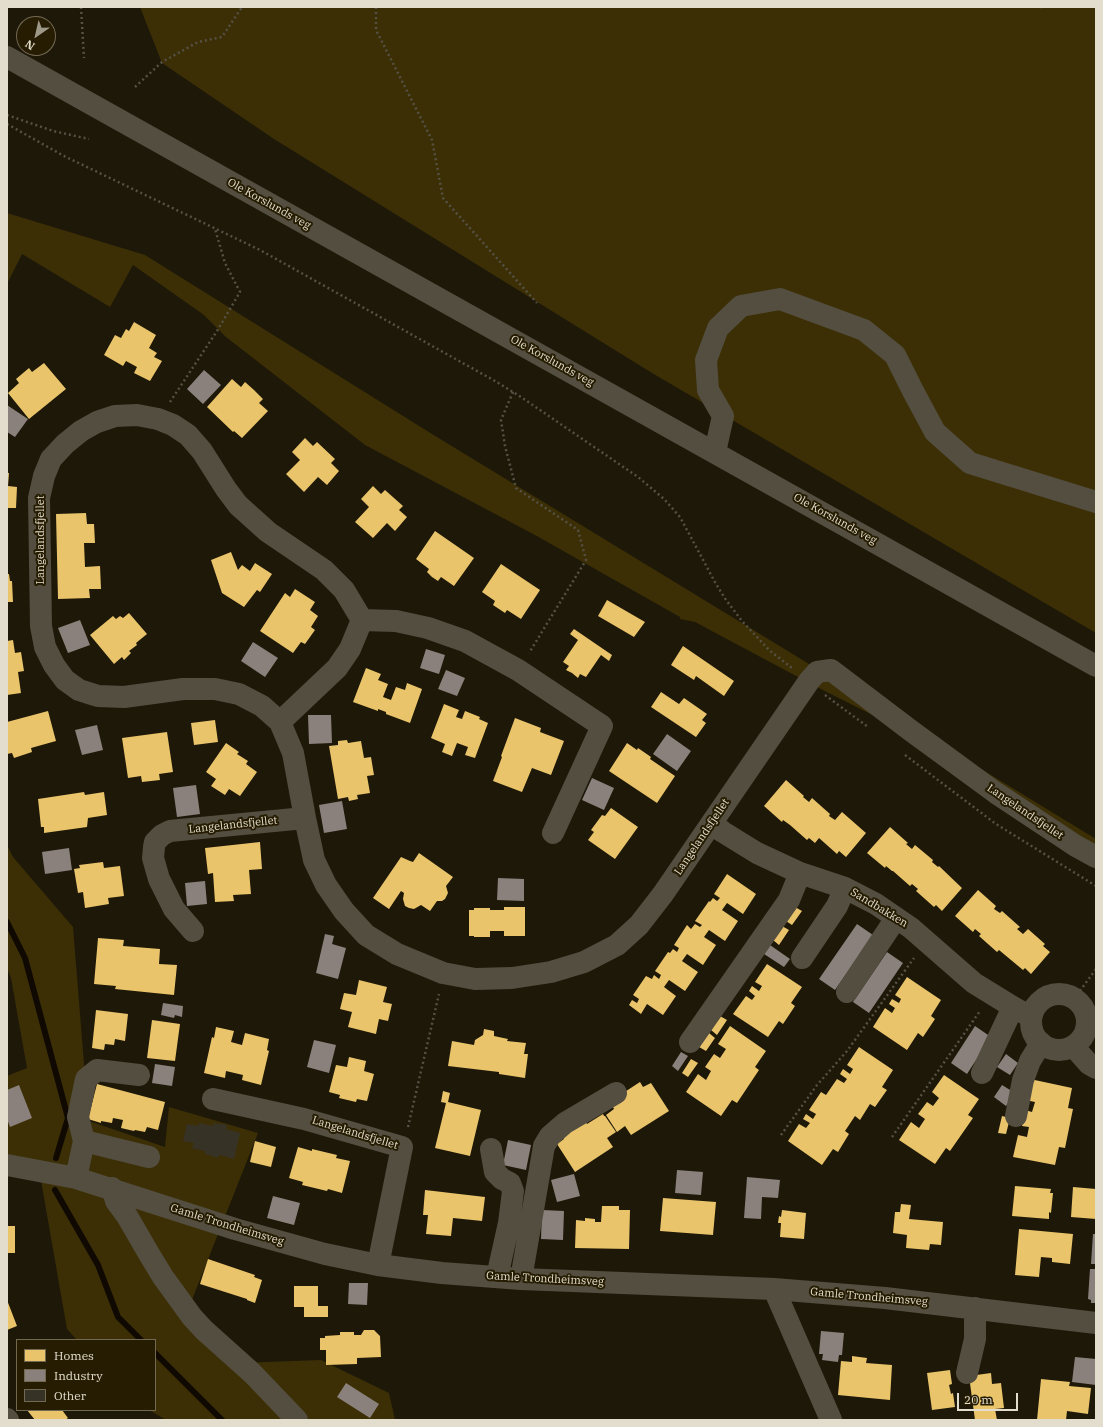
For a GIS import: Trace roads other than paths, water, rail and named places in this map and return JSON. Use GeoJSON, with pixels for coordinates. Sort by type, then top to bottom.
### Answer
{"type":"FeatureCollection","features":[{"type":"Feature","properties":{"kind":"street","name":"Ole Korslunds veg"},"geometry":{"type":"LineString","coordinates":[[7,58],[1096,666]]}},
{"type":"Feature","properties":{"kind":"street"},"geometry":{"type":"LineString","coordinates":[[715,452],[723,416],[708,390],[706,360],[718,328],[741,306],[780,299],[864,330],[895,354],[913,391],[936,432],[970,463],[1096,502]]}},
{"type":"Feature","properties":{"kind":"street","name":"Langelandsfjellet"},"geometry":{"type":"LineString","coordinates":[[362,620],[344,590],[324,570],[268,532],[238,505],[202,451],[188,435],[173,425],[158,419],[137,415],[115,416],[97,422],[81,430],[51,459],[44,476],[39,498],[41,626],[45,648],[54,665],[65,680],[79,690],[98,696],[124,697],[183,689],[215,689],[239,694],[262,706],[280,722],[293,753],[314,860],[326,885],[344,911],[366,935],[396,954],[443,973],[475,979],[512,978],[551,972],[584,962],[617,946],[639,925],[664,894],[809,681],[817,672],[831,670],[996,793],[1096,858]]}},
{"type":"Feature","properties":{"kind":"street"},"geometry":{"type":"LineString","coordinates":[[280,722],[337,668],[350,649],[362,620],[396,621],[428,628],[465,642],[518,670],[602,726],[553,833]]}},
{"type":"Feature","properties":{"kind":"street","name":"Langelandsfjellet"},"geometry":{"type":"LineString","coordinates":[[193,931],[174,909],[159,879],[153,858],[154,847],[162,835],[170,831],[305,818]]}},
{"type":"Feature","properties":{"kind":"street","name":"Sandbakken"},"geometry":{"type":"LineString","coordinates":[[712,824],[757,853],[800,873],[844,888],[876,904],[911,928],[974,983],[1022,1012]]}},
{"type":"Feature","properties":{"kind":"street"},"geometry":{"type":"LineString","coordinates":[[690,1042],[789,900],[800,873]]}},
{"type":"Feature","properties":{"kind":"street"},"geometry":{"type":"LineString","coordinates":[[802,958],[837,906],[844,888]]}},
{"type":"Feature","properties":{"kind":"street"},"geometry":{"type":"LineString","coordinates":[[847,992],[896,918]]}},
{"type":"Feature","properties":{"kind":"street"},"geometry":{"type":"LineString","coordinates":[[982,1073],[1022,1012],[1034,1009],[1040,1001],[1048,996],[1057,994],[1066,995],[1074,999],[1091,1015],[1086,1025],[1084,1034],[1079,1041],[1065,1049],[1056,1050],[1041,1043],[1035,1036],[1032,1027],[1022,1012]]}},
{"type":"Feature","properties":{"kind":"street"},"geometry":{"type":"LineString","coordinates":[[1016,1116],[1023,1080],[1030,1061],[1041,1043]]}},
{"type":"Feature","properties":{"kind":"street"},"geometry":{"type":"LineString","coordinates":[[1072,1046],[1089,1064],[1096,1068]]}},
{"type":"Feature","properties":{"kind":"street"},"geometry":{"type":"LineString","coordinates":[[76,1178],[84,1141],[78,1117],[86,1079],[97,1070],[139,1075]]}},
{"type":"Feature","properties":{"kind":"street"},"geometry":{"type":"LineString","coordinates":[[521,1279],[544,1146],[550,1136],[565,1123],[616,1093]]}},
{"type":"Feature","properties":{"kind":"street","name":"Langelandsfjellet"},"geometry":{"type":"LineString","coordinates":[[213,1099],[304,1118],[402,1147],[378,1265]]}},
{"type":"Feature","properties":{"kind":"street"},"geometry":{"type":"LineString","coordinates":[[84,1141],[149,1157]]}},
{"type":"Feature","properties":{"kind":"street"},"geometry":{"type":"LineString","coordinates":[[491,1149],[495,1172],[502,1179],[510,1183],[513,1191],[509,1223],[497,1277]]}},
{"type":"Feature","properties":{"kind":"street","name":"Gamle Trondheimsveg"},"geometry":{"type":"LineString","coordinates":[[7,1165],[76,1178],[112,1188],[242,1231],[325,1254],[378,1265],[521,1279],[774,1289],[885,1298],[1096,1323]]}},
{"type":"Feature","properties":{"kind":"street"},"geometry":{"type":"LineString","coordinates":[[112,1188],[116,1201],[163,1277],[192,1316],[204,1330],[252,1373],[297,1420]]}},
{"type":"Feature","properties":{"kind":"street"},"geometry":{"type":"LineString","coordinates":[[774,1289],[831,1420]]}},
{"type":"Feature","properties":{"kind":"street"},"geometry":{"type":"LineString","coordinates":[[967,1373],[975,1339],[975,1308]]}},
{"type":"Feature","properties":{"kind":"waterway"},"geometry":{"type":"LineString","coordinates":[[7,922],[25,958],[68,1118],[56,1158]]}},
{"type":"Feature","properties":{"kind":"waterway"},"geometry":{"type":"LineString","coordinates":[[55,1190],[98,1265],[118,1317],[140,1339]]}},
{"type":"Feature","properties":{"kind":"waterway"},"geometry":{"type":"LineString","coordinates":[[156,1354],[222,1420]]}}]}
